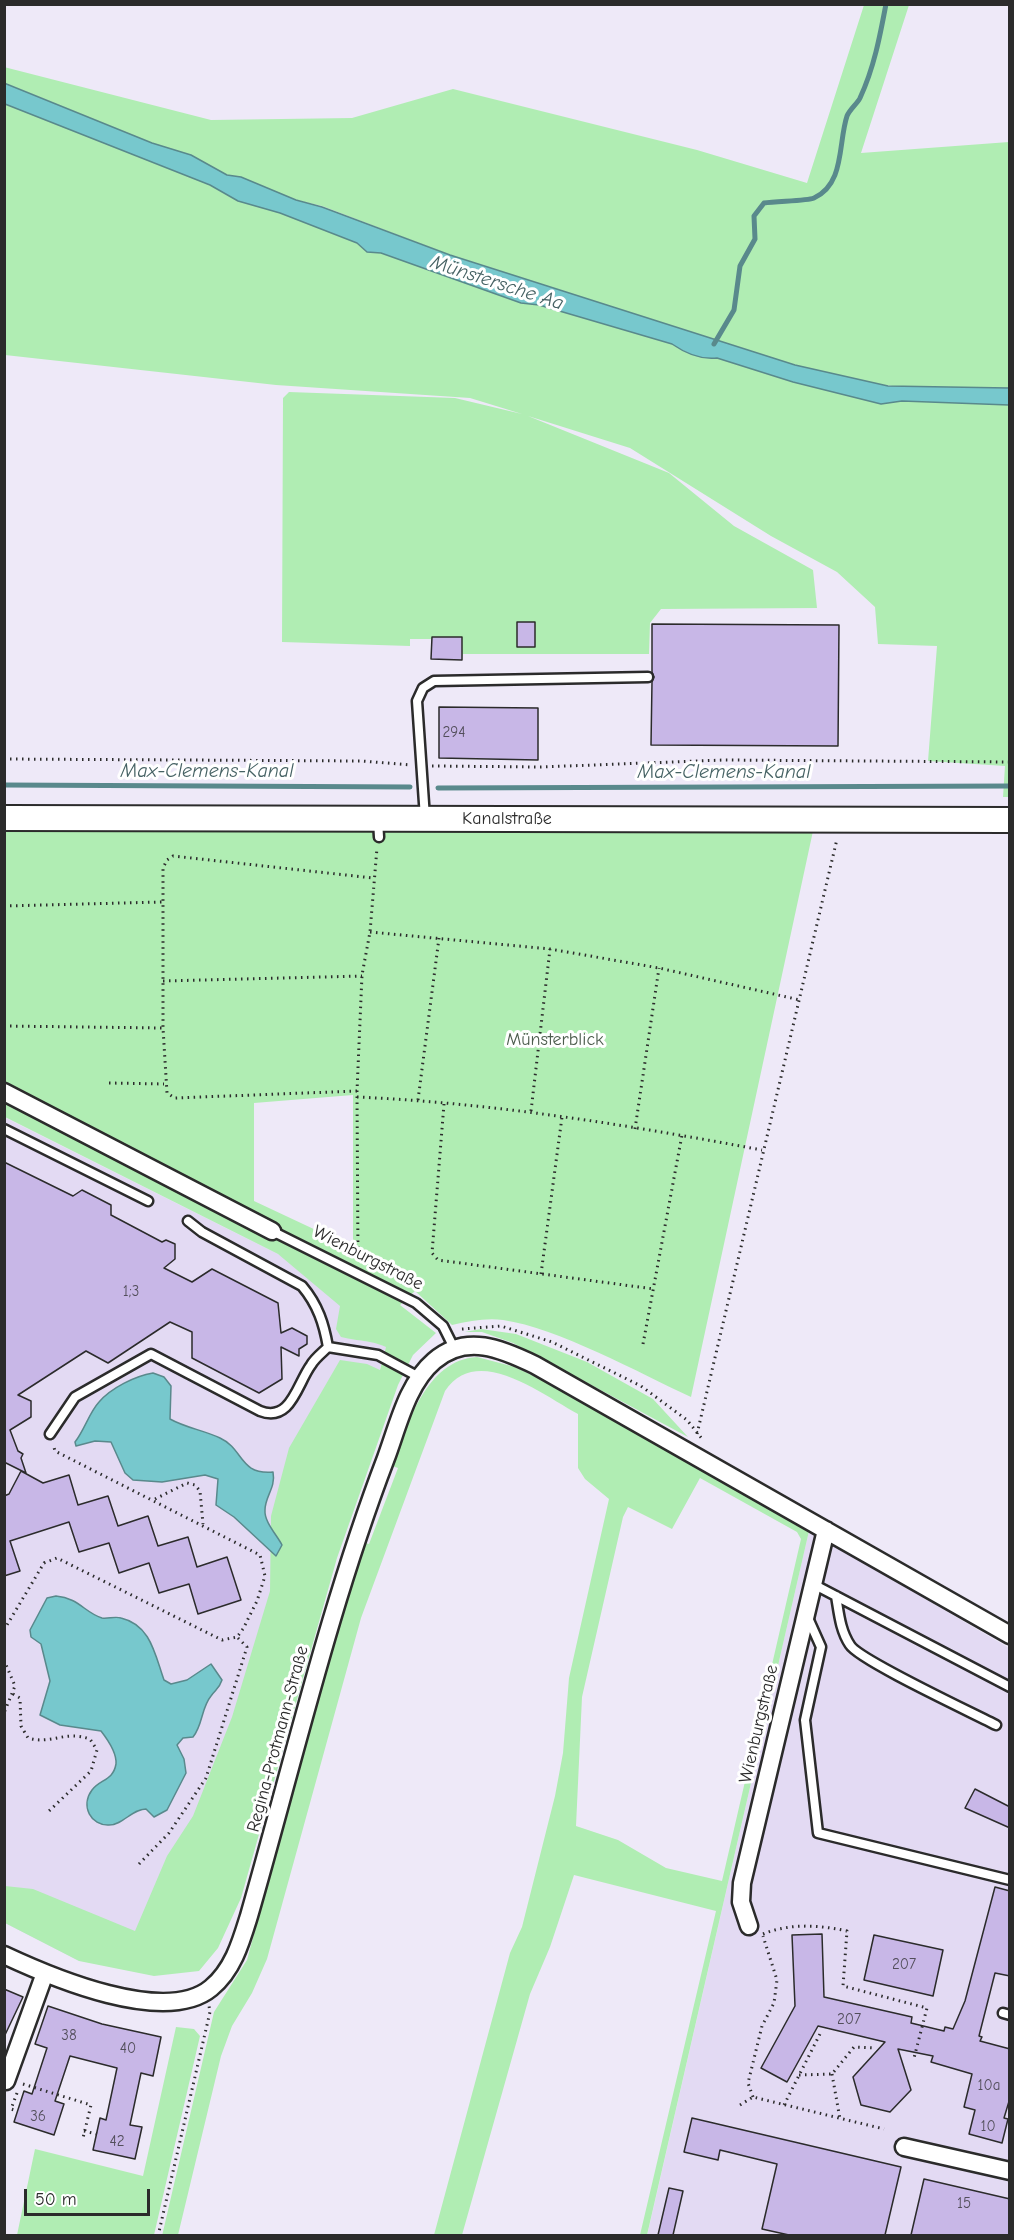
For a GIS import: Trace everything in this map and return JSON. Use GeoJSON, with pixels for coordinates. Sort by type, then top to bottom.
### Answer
{"type":"FeatureCollection","features":[{"type":"Feature","properties":{"kind":"main road","name":"Kanalstraße"},"geometry":{"type":"LineString","coordinates":[[4,818],[379,828],[425,819],[1010,820]]}},
{"type":"Feature","properties":{"kind":"street","name":"Wienburgstraße"},"geometry":{"type":"LineString","coordinates":[[4,1092],[272,1231]]}},
{"type":"Feature","properties":{"kind":"street","name":"Regina-Protmann-Straße"},"geometry":{"type":"LineString","coordinates":[[205,1993],[224,1974],[240,1945],[343,1578],[406,1404],[419,1377],[451,1341]]}},
{"type":"Feature","properties":{"kind":"street"},"geometry":{"type":"LineString","coordinates":[[451,1341],[486,1345],[535,1365],[1010,1635]]}},
{"type":"Feature","properties":{"kind":"street","name":"Wienburgstraße"},"geometry":{"type":"LineString","coordinates":[[755,1933],[741,1902],[742,1883],[826,1530]]}},
{"type":"Feature","properties":{"kind":"street"},"geometry":{"type":"LineString","coordinates":[[4,1955],[45,1973],[103,1992],[148,2000],[181,2000],[205,1993]]}},
{"type":"Feature","properties":{"kind":"street"},"geometry":{"type":"LineString","coordinates":[[13,2082],[45,1973]]}},
{"type":"Feature","properties":{"kind":"street"},"geometry":{"type":"LineString","coordinates":[[904,2147],[1010,2171]]}},
{"type":"Feature","properties":{"kind":"lane"},"geometry":{"type":"LineString","coordinates":[[425,819],[424,766],[417,701],[423,688],[434,681],[648,677]]}},
{"type":"Feature","properties":{"kind":"lane"},"geometry":{"type":"LineString","coordinates":[[4,1129],[148,1201]]}},
{"type":"Feature","properties":{"kind":"lane"},"geometry":{"type":"LineString","coordinates":[[188,1221],[202,1232],[302,1286],[311,1297],[324,1322],[327,1347]]}},
{"type":"Feature","properties":{"kind":"lane","name":"Wienburgstraße"},"geometry":{"type":"LineString","coordinates":[[272,1231],[416,1303],[443,1326],[451,1341]]}},
{"type":"Feature","properties":{"kind":"lane"},"geometry":{"type":"LineString","coordinates":[[327,1347],[378,1355],[419,1377]]}},
{"type":"Feature","properties":{"kind":"lane"},"geometry":{"type":"LineString","coordinates":[[50,1434],[75,1397],[151,1354],[260,1411],[270,1414],[277,1413],[291,1402],[311,1364],[327,1347]]}},
{"type":"Feature","properties":{"kind":"lane"},"geometry":{"type":"LineString","coordinates":[[813,1584],[1010,1687]]}},
{"type":"Feature","properties":{"kind":"lane"},"geometry":{"type":"LineString","coordinates":[[836,1596],[841,1625],[851,1647],[878,1665],[996,1725]]}},
{"type":"Feature","properties":{"kind":"lane"},"geometry":{"type":"LineString","coordinates":[[806,1612],[821,1647],[805,1720],[818,1833],[1010,1880]]}},
{"type":"Feature","properties":{"kind":"path"},"geometry":{"type":"LineString","coordinates":[[4,759],[362,760],[392,764]]}},
{"type":"Feature","properties":{"kind":"path"},"geometry":{"type":"LineString","coordinates":[[424,766],[541,767],[724,760],[1010,762]]}},
{"type":"Feature","properties":{"kind":"path"},"geometry":{"type":"LineString","coordinates":[[358,1272],[357,1091],[362,975],[370,932],[379,828]]}},
{"type":"Feature","properties":{"kind":"path"},"geometry":{"type":"LineString","coordinates":[[451,1341],[470,1326],[501,1326],[552,1342],[641,1386],[687,1420],[697,1434],[837,838]]}},
{"type":"Feature","properties":{"kind":"path"},"geometry":{"type":"LineString","coordinates":[[357,1091],[175,1098],[166,1094],[163,1028],[163,868],[167,860],[173,856],[373,878]]}},
{"type":"Feature","properties":{"kind":"path"},"geometry":{"type":"LineString","coordinates":[[4,906],[162,902]]}},
{"type":"Feature","properties":{"kind":"path"},"geometry":{"type":"LineString","coordinates":[[370,932],[550,949],[659,968],[800,1000]]}},
{"type":"Feature","properties":{"kind":"path"},"geometry":{"type":"LineString","coordinates":[[418,1100],[439,937]]}},
{"type":"Feature","properties":{"kind":"path"},"geometry":{"type":"LineString","coordinates":[[531,1111],[550,949]]}},
{"type":"Feature","properties":{"kind":"path"},"geometry":{"type":"LineString","coordinates":[[635,1129],[659,968]]}},
{"type":"Feature","properties":{"kind":"path"},"geometry":{"type":"LineString","coordinates":[[163,981],[362,975]]}},
{"type":"Feature","properties":{"kind":"path"},"geometry":{"type":"LineString","coordinates":[[4,1026],[163,1028]]}},
{"type":"Feature","properties":{"kind":"path"},"geometry":{"type":"LineString","coordinates":[[109,1083],[164,1084]]}},
{"type":"Feature","properties":{"kind":"path"},"geometry":{"type":"LineString","coordinates":[[334,1092],[334,1098]]}},
{"type":"Feature","properties":{"kind":"path"},"geometry":{"type":"LineString","coordinates":[[357,1097],[418,1100],[531,1111],[762,1150]]}},
{"type":"Feature","properties":{"kind":"path"},"geometry":{"type":"LineString","coordinates":[[444,1104],[432,1253],[438,1260],[654,1289]]}},
{"type":"Feature","properties":{"kind":"path"},"geometry":{"type":"LineString","coordinates":[[541,1274],[562,1117]]}},
{"type":"Feature","properties":{"kind":"path"},"geometry":{"type":"LineString","coordinates":[[643,1344],[682,1135]]}},
{"type":"Feature","properties":{"kind":"path"},"geometry":{"type":"LineString","coordinates":[[4,1630],[44,1563],[57,1558],[222,1640],[237,1637],[258,1600],[265,1576],[264,1564],[260,1555],[155,1499],[55,1451],[50,1434]]}},
{"type":"Feature","properties":{"kind":"path"},"geometry":{"type":"LineString","coordinates":[[155,1499],[187,1483],[195,1485],[200,1491],[203,1524]]}},
{"type":"Feature","properties":{"kind":"path"},"geometry":{"type":"LineString","coordinates":[[140,1864],[169,1833],[206,1778],[247,1647],[237,1637]]}},
{"type":"Feature","properties":{"kind":"path"},"geometry":{"type":"LineString","coordinates":[[4,1660],[13,1675],[13,1694],[4,1713]]}},
{"type":"Feature","properties":{"kind":"path"},"geometry":{"type":"LineString","coordinates":[[13,1694],[20,1698],[21,1726],[28,1738],[40,1741],[75,1734],[90,1739],[97,1750],[91,1771],[48,1812]]}},
{"type":"Feature","properties":{"kind":"path"},"geometry":{"type":"LineString","coordinates":[[753,2097],[748,2083],[762,2026],[774,2003],[777,1980],[755,1933],[781,1927],[825,1926],[847,1931],[843,1986],[927,2008],[914,2058]]}},
{"type":"Feature","properties":{"kind":"path"},"geometry":{"type":"LineString","coordinates":[[158,2235],[210,2012],[205,1993]]}},
{"type":"Feature","properties":{"kind":"path"},"geometry":{"type":"LineString","coordinates":[[784,2105],[821,2032]]}},
{"type":"Feature","properties":{"kind":"path"},"geometry":{"type":"LineString","coordinates":[[799,2075],[832,2074],[854,2047],[876,2048]]}},
{"type":"Feature","properties":{"kind":"path"},"geometry":{"type":"LineString","coordinates":[[832,2074],[840,2119]]}},
{"type":"Feature","properties":{"kind":"path"},"geometry":{"type":"LineString","coordinates":[[17,2111],[11,2109],[13,2082],[90,2105],[83,2138]]}},
{"type":"Feature","properties":{"kind":"path"},"geometry":{"type":"LineString","coordinates":[[740,2105],[753,2097],[884,2129]]}},
{"type":"Feature","properties":{"kind":"path"},"geometry":{"type":"LineString","coordinates":[[84,2131],[97,2134]]}},
{"type":"Feature","properties":{"kind":"shaded area"},"geometry":{"type":"Polygon","coordinates":[[[4,1117],[396,1313],[265,1768],[197,1956],[79,1961],[5,1923],[4,1117]]]}},
{"type":"Feature","properties":{"kind":"shaded area"},"geometry":{"type":"Polygon","coordinates":[[[809,1531],[1009,1648],[1009,2235],[647,2236],[809,1531]]]}},
{"type":"Feature","properties":{"kind":"green space"},"geometry":{"type":"Polygon","coordinates":[[[864,5],[909,5],[861,153],[1009,142],[1009,388],[900,387],[795,365],[450,255],[322,206],[296,200],[241,177],[227,175],[191,155],[152,143],[5,83],[4,67],[211,120],[352,118],[453,89],[697,150],[807,183],[864,5]]]}},
{"type":"Feature","properties":{"kind":"green space"},"geometry":{"type":"Polygon","coordinates":[[[5,104],[210,185],[238,201],[280,213],[357,243],[367,252],[381,253],[521,303],[539,305],[672,344],[693,355],[717,358],[793,382],[881,404],[902,401],[1009,405],[1009,797],[1003,797],[1005,766],[928,761],[937,646],[878,644],[875,607],[837,572],[771,536],[630,448],[528,416],[669,473],[734,526],[813,570],[817,608],[661,609],[650,623],[649,654],[463,654],[462,660],[431,659],[431,639],[410,639],[410,646],[282,642],[283,398],[289,392],[455,398],[522,414],[470,398],[276,385],[5,355],[5,104]]]}},
{"type":"Feature","properties":{"kind":"green space","name":"Münsterblick"},"geometry":{"type":"Polygon","coordinates":[[[4,830],[813,831],[691,1397],[598,1352],[548,1332],[497,1319],[452,1325],[415,1291],[400,1305],[436,1333],[413,1355],[398,1385],[337,1558],[241,1898],[218,1948],[199,1971],[154,1976],[79,1961],[5,1923],[5,1886],[33,1889],[135,1931],[167,1856],[193,1816],[232,1717],[270,1591],[271,1516],[289,1448],[340,1360],[367,1364],[380,1370],[386,1347],[341,1337],[336,1329],[340,1306],[278,1254],[5,1117],[4,830]],[[353,1095],[254,1103],[254,1201],[353,1247],[353,1095]]]}},
{"type":"Feature","properties":{"kind":"green space"},"geometry":{"type":"Polygon","coordinates":[[[481,1329],[516,1334],[587,1362],[653,1399],[688,1437],[513,1343],[482,1332],[465,1332],[481,1329]]]}},
{"type":"Feature","properties":{"kind":"green space"},"geometry":{"type":"Polygon","coordinates":[[[477,1357],[515,1367],[552,1385],[809,1531],[647,2235],[640,2235],[716,1911],[574,1875],[550,1947],[530,1994],[462,2235],[434,2235],[510,1953],[522,1927],[555,1796],[563,1753],[569,1678],[609,1499],[585,1479],[578,1468],[578,1414],[510,1377],[491,1372],[474,1372],[458,1377],[445,1391],[361,1618],[267,1959],[252,1993],[232,2026],[221,2056],[178,2235],[162,2236],[214,2012],[247,1960],[338,1622],[365,1543],[369,1544],[398,1468],[392,1466],[412,1414],[432,1382],[444,1370],[459,1361],[477,1357]],[[700,1478],[672,1529],[628,1507],[623,1517],[582,1697],[576,1826],[618,1840],[666,1868],[722,1881],[801,1539],[797,1532],[700,1478]]]}},
{"type":"Feature","properties":{"kind":"green space"},"geometry":{"type":"Polygon","coordinates":[[[176,2027],[194,2029],[200,2036],[154,2235],[17,2235],[35,2149],[143,2176],[176,2027]]]}},
{"type":"Feature","properties":{"kind":"water","name":"Münstersche Aa"},"geometry":{"type":"Polygon","coordinates":[[[4,83],[152,143],[191,155],[227,175],[241,177],[296,200],[322,207],[450,255],[795,365],[888,386],[1009,388],[1009,405],[902,401],[881,404],[793,382],[717,358],[699,357],[672,344],[539,305],[521,303],[381,253],[367,252],[357,243],[280,213],[238,201],[210,185],[5,104],[4,83]]]}},
{"type":"Feature","properties":{"kind":"water"},"geometry":{"type":"Polygon","coordinates":[[[153,1373],[164,1377],[171,1386],[170,1419],[220,1438],[234,1448],[254,1470],[273,1472],[274,1478],[265,1515],[282,1545],[276,1556],[234,1517],[216,1505],[218,1479],[205,1475],[162,1482],[133,1480],[125,1473],[111,1442],[95,1441],[76,1446],[75,1442],[92,1411],[104,1397],[124,1383],[153,1373]]]}},
{"type":"Feature","properties":{"kind":"water"},"geometry":{"type":"Polygon","coordinates":[[[56,1596],[76,1603],[96,1616],[121,1618],[139,1627],[150,1642],[164,1680],[171,1684],[187,1680],[211,1664],[222,1680],[205,1706],[199,1727],[193,1737],[183,1738],[177,1745],[184,1759],[186,1773],[167,1810],[154,1817],[146,1809],[109,1825],[93,1819],[89,1814],[87,1802],[95,1786],[109,1777],[114,1770],[116,1760],[112,1747],[101,1731],[60,1725],[40,1715],[50,1681],[41,1644],[31,1637],[30,1630],[47,1598],[56,1596]]]}},
{"type":"Feature","properties":{"kind":"building"},"geometry":{"type":"Polygon","coordinates":[[[517,622],[535,622],[535,647],[517,647],[517,622]]]}},
{"type":"Feature","properties":{"kind":"building"},"geometry":{"type":"Polygon","coordinates":[[[652,624],[839,625],[838,746],[651,745],[654,677],[652,672],[652,624]]]}},
{"type":"Feature","properties":{"kind":"building"},"geometry":{"type":"Polygon","coordinates":[[[432,637],[462,637],[462,660],[431,659],[432,637]]]}},
{"type":"Feature","properties":{"kind":"building"},"geometry":{"type":"Polygon","coordinates":[[[439,707],[538,708],[538,760],[439,758],[439,707]]]}},
{"type":"Feature","properties":{"kind":"building"},"geometry":{"type":"Polygon","coordinates":[[[4,1162],[73,1196],[82,1190],[111,1205],[111,1215],[162,1242],[166,1240],[175,1244],[175,1259],[164,1268],[192,1282],[212,1269],[278,1303],[281,1333],[292,1328],[307,1336],[307,1344],[299,1349],[299,1356],[281,1347],[282,1379],[259,1393],[192,1358],[192,1332],[170,1322],[108,1363],[86,1351],[18,1395],[31,1401],[31,1417],[10,1430],[18,1451],[23,1454],[21,1458],[26,1473],[4,1462],[4,1162]]]}},
{"type":"Feature","properties":{"kind":"building"},"geometry":{"type":"Polygon","coordinates":[[[21,1471],[43,1483],[69,1475],[78,1505],[108,1496],[118,1526],[148,1516],[158,1546],[188,1537],[197,1567],[227,1557],[241,1600],[198,1614],[189,1584],[159,1593],[149,1563],[119,1573],[109,1543],[79,1552],[69,1522],[10,1541],[20,1571],[4,1576],[4,1496],[9,1494],[21,1471]]]}},
{"type":"Feature","properties":{"kind":"building"},"geometry":{"type":"Polygon","coordinates":[[[975,1789],[1010,1807],[1010,1828],[965,1808],[975,1789]]]}},
{"type":"Feature","properties":{"kind":"building"},"geometry":{"type":"Polygon","coordinates":[[[995,1887],[1010,1891],[1010,1976],[995,1973],[979,2036],[982,2037],[980,2041],[1010,2049],[1010,2098],[1004,2118],[1008,2119],[1002,2143],[969,2134],[975,2110],[964,2107],[972,2074],[931,2062],[933,2056],[898,2049],[911,2090],[890,2112],[861,2105],[853,2077],[885,2042],[818,2026],[787,2082],[761,2068],[795,2006],[792,1935],[822,1934],[824,1997],[912,2017],[911,2023],[944,2031],[945,2027],[953,2029],[965,2001],[995,1887]]]}},
{"type":"Feature","properties":{"kind":"building"},"geometry":{"type":"Polygon","coordinates":[[[874,1935],[943,1950],[933,1996],[864,1980],[874,1935]]]}},
{"type":"Feature","properties":{"kind":"building"},"geometry":{"type":"Polygon","coordinates":[[[4,1989],[23,1997],[4,2037],[4,1989]]]}},
{"type":"Feature","properties":{"kind":"building"},"geometry":{"type":"Polygon","coordinates":[[[48,2006],[102,2024],[161,2037],[153,2076],[141,2073],[130,2125],[142,2127],[135,2159],[93,2150],[100,2118],[106,2120],[117,2068],[70,2056],[55,2101],[64,2104],[54,2135],[14,2122],[24,2091],[32,2094],[47,2048],[35,2044],[48,2006]]]}},
{"type":"Feature","properties":{"kind":"building"},"geometry":{"type":"Polygon","coordinates":[[[692,2118],[901,2167],[885,2235],[789,2235],[762,2229],[777,2164],[720,2150],[718,2160],[684,2152],[692,2118]]]}},
{"type":"Feature","properties":{"kind":"building"},"geometry":{"type":"Polygon","coordinates":[[[924,2179],[1010,2199],[1010,2235],[911,2235],[924,2179]]]}},
{"type":"Feature","properties":{"kind":"building"},"geometry":{"type":"Polygon","coordinates":[[[669,2188],[683,2191],[673,2235],[658,2235],[669,2188]]]}},
{"type":"Feature","properties":{"kind":"waterway"},"geometry":{"type":"LineString","coordinates":[[714,344],[734,310],[740,266],[755,239],[754,216],[764,203],[814,198],[824,192],[831,183],[839,162],[847,116],[860,98],[873,64],[886,4]]}},
{"type":"Feature","properties":{"kind":"waterway","name":"Max-Clemens-Kanal"},"geometry":{"type":"LineString","coordinates":[[4,785],[410,787]]}},
{"type":"Feature","properties":{"kind":"waterway","name":"Max-Clemens-Kanal"},"geometry":{"type":"LineString","coordinates":[[438,788],[1010,786]]}}]}
